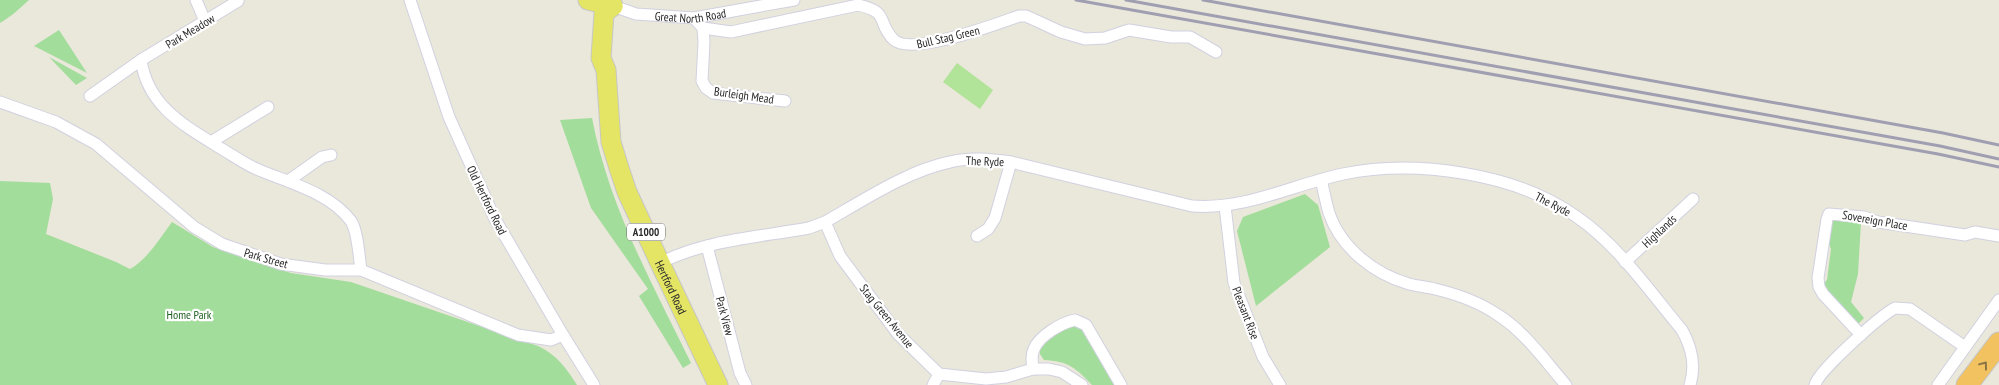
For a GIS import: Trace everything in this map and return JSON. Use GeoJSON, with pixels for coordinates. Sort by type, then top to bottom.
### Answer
{"type":"FeatureCollection","features":[{"type":"Feature","properties":{"kind":"highway"},"geometry":{"type":"LineString","coordinates":[[1967,385],[1999,343]]}},
{"type":"Feature","properties":{"kind":"main road","name":"Great North Road"},"geometry":{"type":"LineString","coordinates":[[588,0],[613,6]]}},
{"type":"Feature","properties":{"kind":"main road","name":"Hertford Road"},"geometry":{"type":"LineString","coordinates":[[613,6],[604,13],[601,29],[601,58],[606,70],[611,142],[628,192],[718,385]]}},
{"type":"Feature","properties":{"kind":"street"},"geometry":{"type":"LineString","coordinates":[[196,0],[205,20]]}},
{"type":"Feature","properties":{"kind":"street","name":"Old Hertford Road"},"geometry":{"type":"LineString","coordinates":[[410,0],[449,117],[495,220],[594,385]]}},
{"type":"Feature","properties":{"kind":"street","name":"Great North Road"},"geometry":{"type":"LineString","coordinates":[[613,6],[636,14],[694,18],[794,0]]}},
{"type":"Feature","properties":{"kind":"street","name":"Park Meadow"},"geometry":{"type":"LineString","coordinates":[[90,96],[141,60],[238,1]]}},
{"type":"Feature","properties":{"kind":"street","name":"Bull Stag Green"},"geometry":{"type":"LineString","coordinates":[[703,28],[731,32],[858,5],[870,8],[880,14],[894,40],[909,46],[948,39],[1019,16],[1026,16],[1061,32],[1085,39],[1105,38],[1129,30],[1172,38],[1190,37],[1216,52]]}},
{"type":"Feature","properties":{"kind":"street"},"geometry":{"type":"LineString","coordinates":[[694,18],[703,28]]}},
{"type":"Feature","properties":{"kind":"street","name":"Burleigh Mead"},"geometry":{"type":"LineString","coordinates":[[703,28],[702,81],[706,88],[713,93],[785,101]]}},
{"type":"Feature","properties":{"kind":"street"},"geometry":{"type":"LineString","coordinates":[[141,60],[144,76],[156,100],[185,126],[256,169],[288,181],[336,206],[352,223],[361,270]]}},
{"type":"Feature","properties":{"kind":"street","name":"Park Street"},"geometry":{"type":"LineString","coordinates":[[0,102],[56,122],[96,144],[194,227],[222,244],[281,264],[325,270],[361,270],[518,335],[550,340],[563,336]]}},
{"type":"Feature","properties":{"kind":"street"},"geometry":{"type":"LineString","coordinates":[[211,142],[268,107]]}},
{"type":"Feature","properties":{"kind":"street"},"geometry":{"type":"LineString","coordinates":[[288,181],[322,157],[331,155]]}},
{"type":"Feature","properties":{"kind":"street","name":"The Ryde"},"geometry":{"type":"LineString","coordinates":[[660,263],[683,253],[707,246],[809,228],[825,222],[930,167],[966,160],[988,159],[1011,162],[1192,206],[1239,205],[1345,174],[1402,168],[1439,170],[1494,179],[1521,188],[1576,216],[1604,239],[1682,330],[1690,345],[1694,365],[1690,385]]}},
{"type":"Feature","properties":{"kind":"street"},"geometry":{"type":"LineString","coordinates":[[977,236],[988,230],[996,218],[1011,162]]}},
{"type":"Feature","properties":{"kind":"street"},"geometry":{"type":"LineString","coordinates":[[1321,180],[1336,229],[1348,246],[1364,261],[1384,274],[1409,284],[1467,298],[1498,315],[1522,335],[1566,385]]}},
{"type":"Feature","properties":{"kind":"street","name":"Highlands"},"geometry":{"type":"LineString","coordinates":[[1625,262],[1693,199]]}},
{"type":"Feature","properties":{"kind":"street","name":"Pleasant Rise"},"geometry":{"type":"LineString","coordinates":[[1225,206],[1234,283],[1263,357],[1280,385]]}},
{"type":"Feature","properties":{"kind":"street","name":"Sovereign Place"},"geometry":{"type":"LineString","coordinates":[[1861,335],[1823,294],[1819,287],[1818,278],[1826,219],[1829,214],[1835,213],[1864,217],[1878,222],[1965,235],[1975,232],[1999,236]]}},
{"type":"Feature","properties":{"kind":"street","name":"Stag Green Avenue"},"geometry":{"type":"LineString","coordinates":[[825,222],[840,256],[898,334],[938,374]]}},
{"type":"Feature","properties":{"kind":"street","name":"Park View"},"geometry":{"type":"LineString","coordinates":[[707,246],[740,373],[746,385]]}},
{"type":"Feature","properties":{"kind":"street"},"geometry":{"type":"LineString","coordinates":[[1938,385],[1999,300]]}},
{"type":"Feature","properties":{"kind":"street"},"geometry":{"type":"LineString","coordinates":[[1815,385],[1820,376],[1861,335],[1889,311],[1903,307],[1910,309],[1965,348]]}},
{"type":"Feature","properties":{"kind":"street"},"geometry":{"type":"LineString","coordinates":[[1033,369],[1034,348],[1041,338],[1069,321],[1075,320],[1086,325],[1121,385]]}},
{"type":"Feature","properties":{"kind":"street"},"geometry":{"type":"LineString","coordinates":[[933,385],[938,374],[986,379],[1006,377],[1033,369],[1062,372],[1082,385]]}},
{"type":"Feature","properties":{"kind":"green space"},"geometry":{"type":"Polygon","coordinates":[[[0,0],[29,0],[0,23],[0,0]]]}},
{"type":"Feature","properties":{"kind":"green space"},"geometry":{"type":"Polygon","coordinates":[[[59,30],[87,73],[34,46],[59,30]]]}},
{"type":"Feature","properties":{"kind":"green space"},"geometry":{"type":"Polygon","coordinates":[[[49,57],[87,78],[76,85],[49,57]]]}},
{"type":"Feature","properties":{"kind":"green space"},"geometry":{"type":"Polygon","coordinates":[[[957,63],[993,90],[980,109],[943,82],[957,63]]]}},
{"type":"Feature","properties":{"kind":"green space"},"geometry":{"type":"Polygon","coordinates":[[[592,118],[609,183],[633,244],[691,363],[683,368],[639,296],[648,289],[591,208],[560,120],[592,118]]]}},
{"type":"Feature","properties":{"kind":"green space","name":"Home Park"},"geometry":{"type":"Polygon","coordinates":[[[0,181],[50,183],[53,199],[46,234],[130,269],[148,254],[172,222],[213,247],[291,273],[351,282],[538,346],[560,362],[577,385],[0,385],[0,181]]]}},
{"type":"Feature","properties":{"kind":"green space"},"geometry":{"type":"Polygon","coordinates":[[[1305,194],[1318,205],[1330,247],[1256,306],[1237,231],[1243,217],[1305,194]]]}},
{"type":"Feature","properties":{"kind":"green space"},"geometry":{"type":"Polygon","coordinates":[[[1836,216],[1861,222],[1858,274],[1851,302],[1864,318],[1858,324],[1826,290],[1824,283],[1827,280],[1831,249],[1828,242],[1831,220],[1836,216]]]}},
{"type":"Feature","properties":{"kind":"green space"},"geometry":{"type":"Polygon","coordinates":[[[1077,325],[1084,330],[1117,385],[1092,385],[1071,366],[1044,360],[1040,354],[1039,349],[1042,344],[1065,328],[1077,325]]]}},
{"type":"Feature","properties":{"kind":"railway"},"geometry":{"type":"LineString","coordinates":[[1076,0],[1938,154],[1999,167]]}},
{"type":"Feature","properties":{"kind":"railway"},"geometry":{"type":"LineString","coordinates":[[1126,0],[1940,146],[1999,159]]}},
{"type":"Feature","properties":{"kind":"railway"},"geometry":{"type":"LineString","coordinates":[[1203,0],[1943,133],[1999,145]]}}]}
